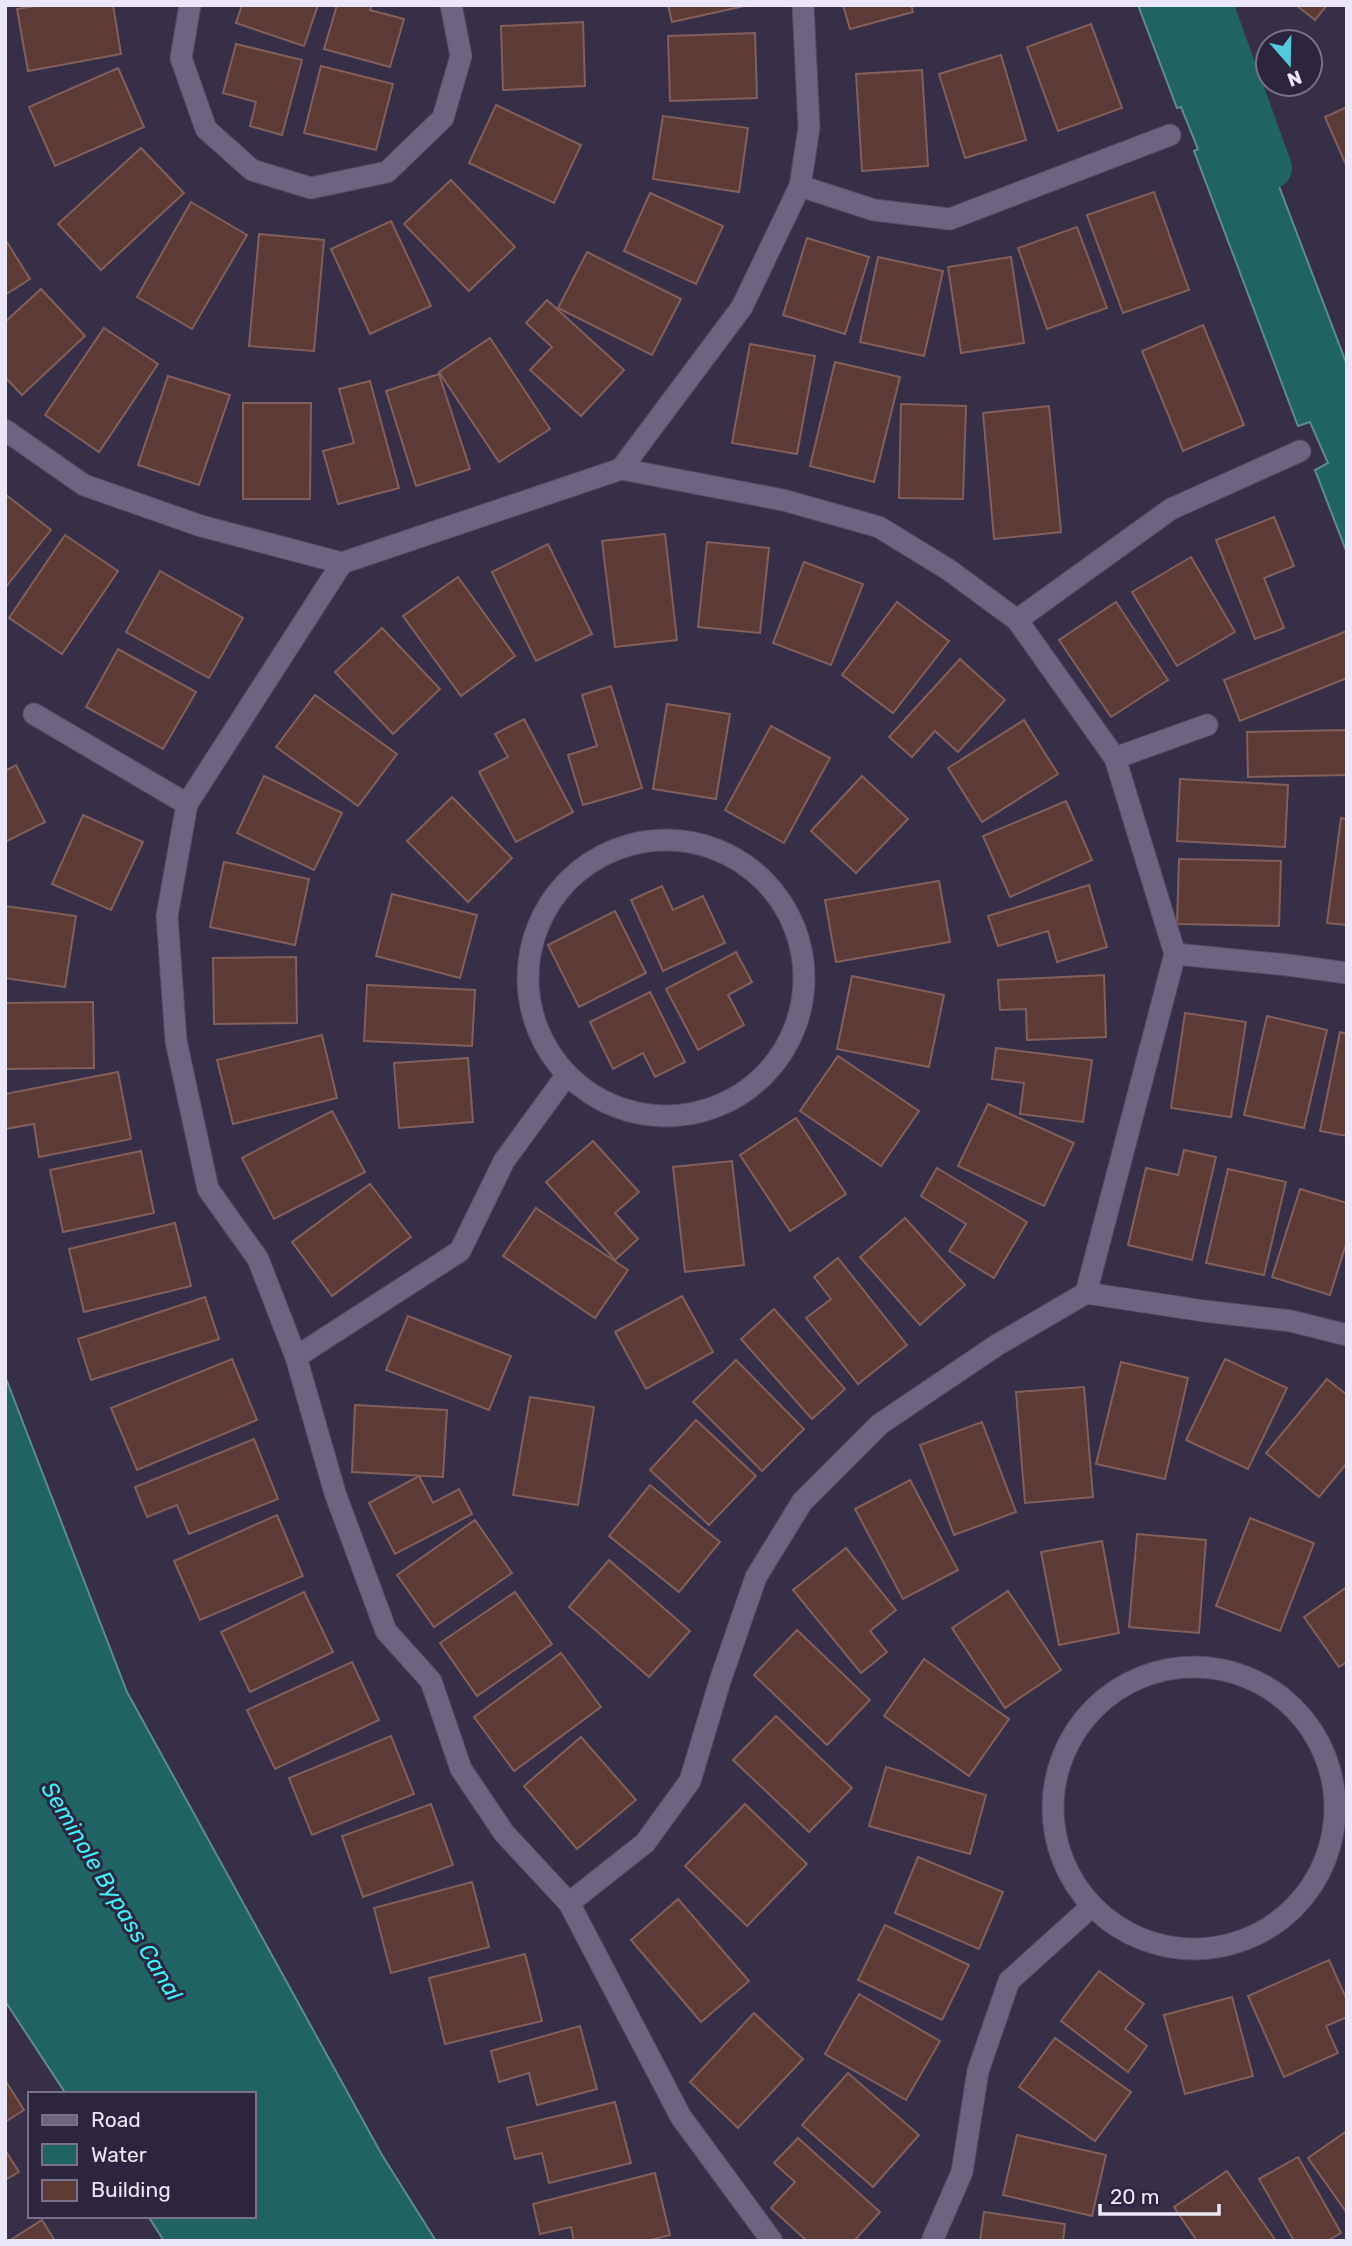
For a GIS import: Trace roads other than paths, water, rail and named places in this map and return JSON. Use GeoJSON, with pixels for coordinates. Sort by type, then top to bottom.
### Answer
{"type":"FeatureCollection","features":[{"type":"Feature","properties":{"kind":"street"},"geometry":{"type":"LineString","coordinates":[[190,5],[181,58],[206,129],[252,170],[311,188],[387,172],[443,118],[461,56],[451,5]]}},
{"type":"Feature","properties":{"kind":"street"},"geometry":{"type":"LineString","coordinates":[[621,469],[742,307],[800,186],[809,128],[803,5]]}},
{"type":"Feature","properties":{"kind":"street"},"geometry":{"type":"LineString","coordinates":[[800,186],[874,210],[950,219],[1170,135]]}},
{"type":"Feature","properties":{"kind":"street"},"geometry":{"type":"LineString","coordinates":[[5,430],[85,485],[201,526],[342,563],[621,469],[783,500],[879,527],[949,570],[1017,620],[1115,758],[1175,954],[1086,1293]]}},
{"type":"Feature","properties":{"kind":"street"},"geometry":{"type":"LineString","coordinates":[[1017,620],[1171,509],[1300,451]]}},
{"type":"Feature","properties":{"kind":"street"},"geometry":{"type":"LineString","coordinates":[[342,563],[187,804],[167,916],[176,1041],[208,1189],[258,1259],[296,1357],[335,1493],[386,1631],[431,1681],[461,1769],[504,1833],[569,1903],[681,2117],[772,2241]]}},
{"type":"Feature","properties":{"kind":"street"},"geometry":{"type":"LineString","coordinates":[[34,714],[187,804]]}},
{"type":"Feature","properties":{"kind":"street"},"geometry":{"type":"LineString","coordinates":[[1115,758],[1207,725]]}},
{"type":"Feature","properties":{"kind":"street"},"geometry":{"type":"LineString","coordinates":[[689,840],[743,861],[784,902],[804,957],[801,1015],[774,1066],[729,1103],[672,1118],[615,1108],[566,1076],[535,1028],[526,971],[541,914],[578,869],[630,843],[689,840]]}},
{"type":"Feature","properties":{"kind":"street"},"geometry":{"type":"LineString","coordinates":[[1175,954],[1347,973]]}},
{"type":"Feature","properties":{"kind":"street"},"geometry":{"type":"LineString","coordinates":[[296,1357],[460,1251],[504,1161],[566,1076]]}},
{"type":"Feature","properties":{"kind":"street"},"geometry":{"type":"LineString","coordinates":[[569,1903],[645,1843],[690,1781],[720,1681],[756,1577],[802,1502],[880,1424],[997,1345],[1086,1293],[1291,1321],[1347,1335]]}},
{"type":"Feature","properties":{"kind":"street"},"geometry":{"type":"LineString","coordinates":[[1181,1666],[1244,1674],[1297,1708],[1330,1763],[1336,1826],[1314,1885],[1268,1930],[1208,1950],[1145,1941],[1091,1908],[1058,1853],[1052,1790],[1074,1730],[1120,1686],[1181,1666]]}},
{"type":"Feature","properties":{"kind":"street"},"geometry":{"type":"LineString","coordinates":[[932,2241],[962,2172],[978,2071],[1009,1981],[1091,1908]]}},
{"type":"Feature","properties":{"kind":"water"},"geometry":{"type":"Polygon","coordinates":[[[1138,5],[1210,5],[1347,365],[1347,553],[1315,470],[1328,463],[1310,422],[1298,426],[1194,151],[1198,149],[1181,107],[1177,108],[1138,5]]]}},
{"type":"Feature","properties":{"kind":"water","name":"Seminole Bypass Canal"},"geometry":{"type":"Polygon","coordinates":[[[5,1376],[127,1692],[382,2155],[436,2241],[164,2241],[149,2218],[256,2218],[256,2092],[65,2092],[5,2001],[5,1376]]]}},
{"type":"Feature","properties":{"kind":"waterway"},"geometry":{"type":"LineString","coordinates":[[1212,5],[1271,168]]}}]}
